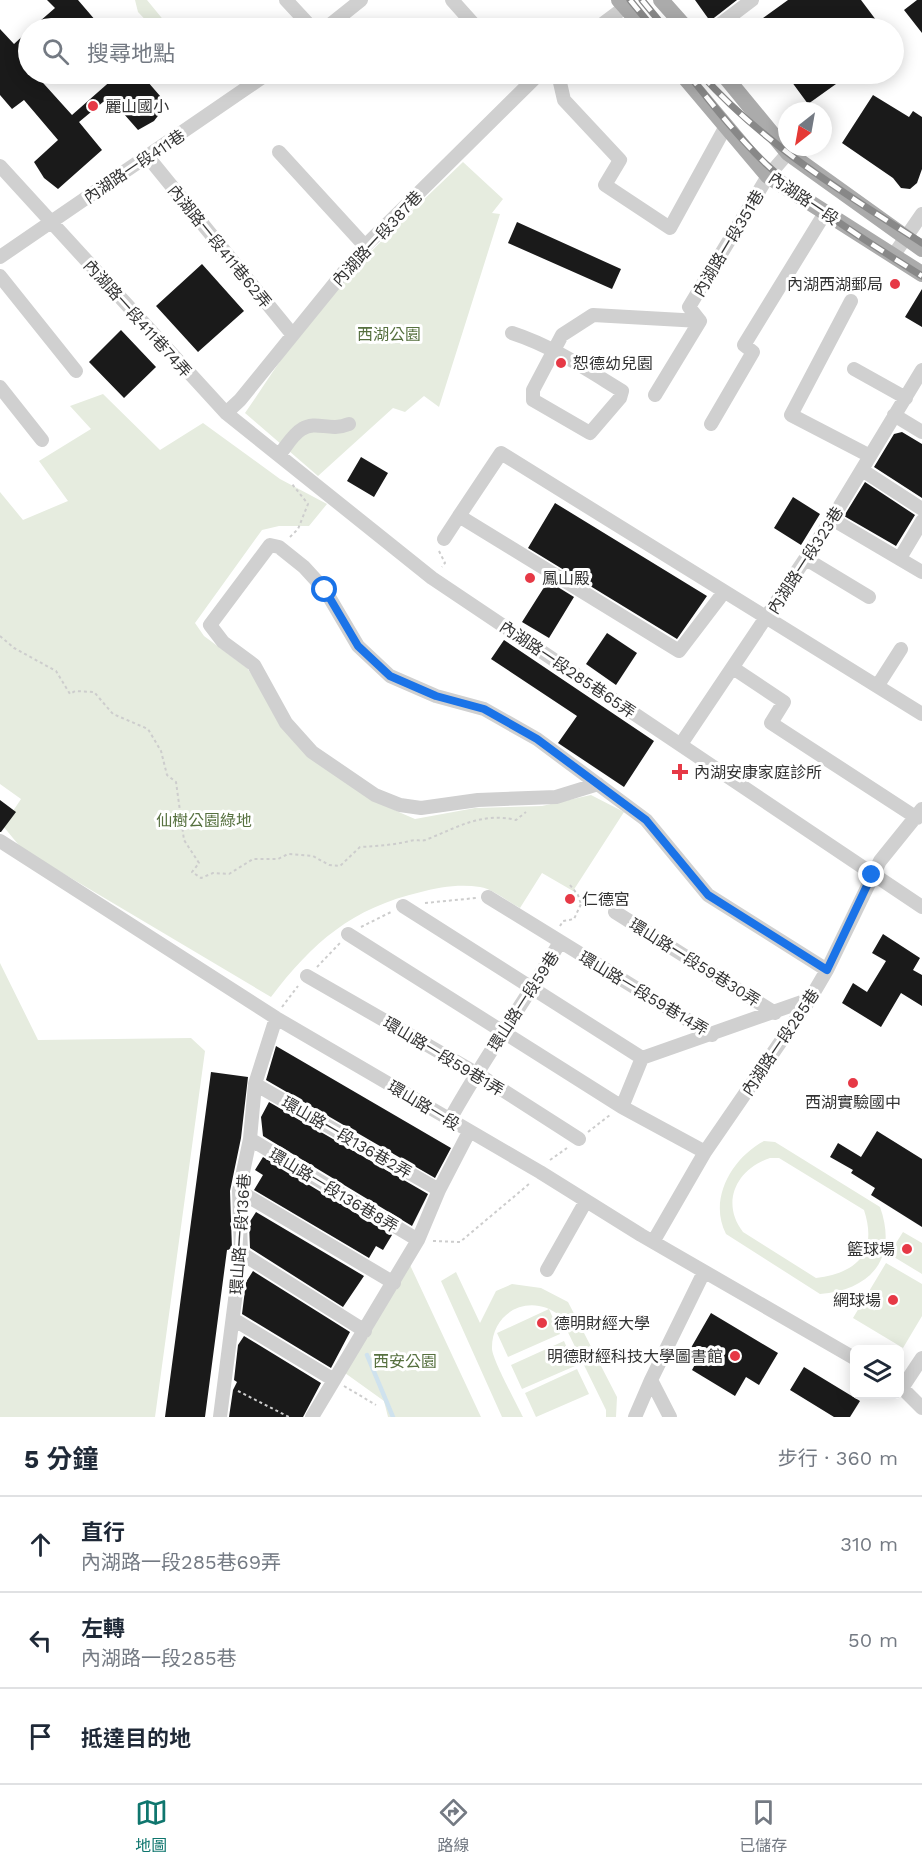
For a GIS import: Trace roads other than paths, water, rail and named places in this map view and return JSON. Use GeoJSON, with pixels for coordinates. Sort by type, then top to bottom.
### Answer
{"type":"FeatureCollection","features":[{"type":"Feature","properties":{"kind":"main road"},"geometry":{"type":"LineString","coordinates":[[661,0],[677,18]]}},
{"type":"Feature","properties":{"kind":"main road"},"geometry":{"type":"LineString","coordinates":[[622,3],[635,18]]}},
{"type":"Feature","properties":{"kind":"main road","name":"內湖路一段"},"geometry":{"type":"LineString","coordinates":[[690,84],[768,176],[922,274]]}},
{"type":"Feature","properties":{"kind":"main road","name":"內湖路一段"},"geometry":{"type":"LineString","coordinates":[[731,84],[778,141]]}},
{"type":"Feature","properties":{"kind":"main road","name":"內湖路一段"},"geometry":{"type":"LineString","coordinates":[[792,156],[922,249]]}},
{"type":"Feature","properties":{"kind":"street"},"geometry":{"type":"LineString","coordinates":[[286,0],[303,18]]}},
{"type":"Feature","properties":{"kind":"street"},"geometry":{"type":"LineString","coordinates":[[339,18],[362,0]]}},
{"type":"Feature","properties":{"kind":"street"},"geometry":{"type":"LineString","coordinates":[[452,0],[468,18]]}},
{"type":"Feature","properties":{"kind":"street"},"geometry":{"type":"LineString","coordinates":[[728,18],[752,0]]}},
{"type":"Feature","properties":{"kind":"street"},"geometry":{"type":"LineString","coordinates":[[607,18],[622,3]]}},
{"type":"Feature","properties":{"kind":"street","name":"內湖路一段411巷"},"geometry":{"type":"LineString","coordinates":[[0,257],[253,84]]}},
{"type":"Feature","properties":{"kind":"street"},"geometry":{"type":"LineString","coordinates":[[560,84],[564,100],[620,160],[605,185],[670,228],[726,126]]}},
{"type":"Feature","properties":{"kind":"street","name":"內湖路一段387巷"},"geometry":{"type":"LineString","coordinates":[[226,413],[240,400],[365,246],[526,85]]}},
{"type":"Feature","properties":{"kind":"street"},"geometry":{"type":"LineString","coordinates":[[279,152],[365,246]]}},
{"type":"Feature","properties":{"kind":"street","name":"內湖路一段351巷"},"geometry":{"type":"LineString","coordinates":[[655,394],[700,321],[689,308],[768,176],[785,156]]}},
{"type":"Feature","properties":{"kind":"street","name":"內湖路一段411巷62弄"},"geometry":{"type":"LineString","coordinates":[[148,157],[292,334]]}},
{"type":"Feature","properties":{"kind":"street","name":"內湖路一段411巷74弄"},"geometry":{"type":"LineString","coordinates":[[0,166],[226,413]]}},
{"type":"Feature","properties":{"kind":"street"},"geometry":{"type":"LineString","coordinates":[[711,424],[753,352],[744,345],[825,213]]}},
{"type":"Feature","properties":{"kind":"street"},"geometry":{"type":"LineString","coordinates":[[894,256],[922,214]]}},
{"type":"Feature","properties":{"kind":"street"},"geometry":{"type":"LineString","coordinates":[[0,276],[76,371]]}},
{"type":"Feature","properties":{"kind":"street"},"geometry":{"type":"LineString","coordinates":[[851,301],[791,414],[870,456]]}},
{"type":"Feature","properties":{"kind":"street"},"geometry":{"type":"LineString","coordinates":[[512,333],[540,342],[552,349],[622,391],[620,398],[590,433],[534,400],[533,390],[552,349],[562,335],[593,315],[700,321]]}},
{"type":"Feature","properties":{"kind":"street"},"geometry":{"type":"LineString","coordinates":[[854,369],[906,398]]}},
{"type":"Feature","properties":{"kind":"street","name":"內湖路一段323巷"},"geometry":{"type":"LineString","coordinates":[[681,744],[768,618],[921,374]]}},
{"type":"Feature","properties":{"kind":"street"},"geometry":{"type":"LineString","coordinates":[[0,387],[42,440]]}},
{"type":"Feature","properties":{"kind":"street","name":"內湖路一段285巷65弄"},"geometry":{"type":"LineString","coordinates":[[226,413],[432,578],[922,907]]}},
{"type":"Feature","properties":{"kind":"street"},"geometry":{"type":"LineString","coordinates":[[894,415],[922,432]]}},
{"type":"Feature","properties":{"kind":"street"},"geometry":{"type":"LineString","coordinates":[[279,455],[301,429],[317,425],[336,429],[349,424]]}},
{"type":"Feature","properties":{"kind":"street"},"geometry":{"type":"LineString","coordinates":[[441,544],[501,453],[922,714]]}},
{"type":"Feature","properties":{"kind":"street"},"geometry":{"type":"LineString","coordinates":[[862,470],[922,508]]}},
{"type":"Feature","properties":{"kind":"street"},"geometry":{"type":"LineString","coordinates":[[459,516],[679,651],[724,592]]}},
{"type":"Feature","properties":{"kind":"street"},"geometry":{"type":"LineString","coordinates":[[832,519],[922,572]]}},
{"type":"Feature","properties":{"kind":"street"},"geometry":{"type":"LineString","coordinates":[[900,558],[922,520]]}},
{"type":"Feature","properties":{"kind":"street"},"geometry":{"type":"LineString","coordinates":[[597,784],[556,797],[478,800],[421,808],[400,805],[375,795],[312,752],[286,723],[254,665],[223,642],[210,625],[270,544],[279,547],[304,567],[325,590],[358,646],[390,676],[436,696],[484,709],[537,739],[646,820],[708,895],[827,970]]}},
{"type":"Feature","properties":{"kind":"street"},"geometry":{"type":"LineString","coordinates":[[806,559],[869,597]]}},
{"type":"Feature","properties":{"kind":"street"},"geometry":{"type":"LineString","coordinates":[[878,685],[901,649]]}},
{"type":"Feature","properties":{"kind":"street"},"geometry":{"type":"LineString","coordinates":[[733,668],[784,702],[771,723],[920,813]]}},
{"type":"Feature","properties":{"kind":"street","name":"內湖路一段285巷"},"geometry":{"type":"LineString","coordinates":[[653,1242],[705,1152],[810,999],[827,970],[880,861],[920,813]]}},
{"type":"Feature","properties":{"kind":"street","name":"環山路一段"},"geometry":{"type":"LineString","coordinates":[[0,841],[276,1018],[704,1272],[850,1355]]}},
{"type":"Feature","properties":{"kind":"street","name":"環山路一段59巷14弄"},"geometry":{"type":"LineString","coordinates":[[488,897],[712,1035],[810,999]]}},
{"type":"Feature","properties":{"kind":"street"},"geometry":{"type":"LineString","coordinates":[[403,906],[642,1058]]}},
{"type":"Feature","properties":{"kind":"street","name":"環山路一段59巷30弄"},"geometry":{"type":"LineString","coordinates":[[615,912],[775,1013]]}},
{"type":"Feature","properties":{"kind":"street"},"geometry":{"type":"LineString","coordinates":[[348,934],[622,1107],[705,1152]]}},
{"type":"Feature","properties":{"kind":"street","name":"環山路一段59巷"},"geometry":{"type":"LineString","coordinates":[[449,1121],[476,1073],[506,1032],[532,989],[557,940]]}},
{"type":"Feature","properties":{"kind":"street","name":"環山路一段59巷1弄"},"geometry":{"type":"LineString","coordinates":[[307,976],[476,1073],[579,1138]]}},
{"type":"Feature","properties":{"kind":"street","name":"環山路一段136巷"},"geometry":{"type":"LineString","coordinates":[[220,1417],[241,1253],[239,1191],[250,1139],[255,1084],[276,1018]]}},
{"type":"Feature","properties":{"kind":"street"},"geometry":{"type":"LineString","coordinates":[[622,1107],[642,1058],[712,1035]]}},
{"type":"Feature","properties":{"kind":"street","name":"環山路一段136巷2弄"},"geometry":{"type":"LineString","coordinates":[[255,1084],[439,1190]]}},
{"type":"Feature","properties":{"kind":"street"},"geometry":{"type":"LineString","coordinates":[[312,1417],[418,1240],[439,1190],[470,1132]]}},
{"type":"Feature","properties":{"kind":"street","name":"環山路一段136巷8弄"},"geometry":{"type":"LineString","coordinates":[[250,1139],[418,1240]]}},
{"type":"Feature","properties":{"kind":"street"},"geometry":{"type":"LineString","coordinates":[[239,1191],[394,1283]]}},
{"type":"Feature","properties":{"kind":"street"},"geometry":{"type":"LineString","coordinates":[[547,1270],[586,1201]]}},
{"type":"Feature","properties":{"kind":"street"},"geometry":{"type":"LineString","coordinates":[[241,1253],[364,1331]]}},
{"type":"Feature","properties":{"kind":"street"},"geometry":{"type":"LineString","coordinates":[[635,1417],[704,1272]]}},
{"type":"Feature","properties":{"kind":"street"},"geometry":{"type":"LineString","coordinates":[[233,1319],[334,1380]]}},
{"type":"Feature","properties":{"kind":"street"},"geometry":{"type":"LineString","coordinates":[[904,1383],[922,1358]]}},
{"type":"Feature","properties":{"kind":"street"},"geometry":{"type":"LineString","coordinates":[[651,1380],[670,1417]]}},
{"type":"Feature","properties":{"kind":"street"},"geometry":{"type":"LineString","coordinates":[[904,1390],[922,1408]]}},
{"type":"Feature","properties":{"kind":"waterway"},"geometry":{"type":"LineString","coordinates":[[367,1355],[393,1417]]}},
{"type":"Feature","properties":{"kind":"railway"},"geometry":{"type":"LineString","coordinates":[[630,0],[645,18]]}},
{"type":"Feature","properties":{"kind":"railway"},"geometry":{"type":"LineString","coordinates":[[642,0],[657,18]]}},
{"type":"Feature","properties":{"kind":"railway"},"geometry":{"type":"LineString","coordinates":[[696,84],[745,142],[784,180],[841,224],[922,276]]}},
{"type":"Feature","properties":{"kind":"railway"},"geometry":{"type":"LineString","coordinates":[[711,84],[751,123],[778,145],[834,186],[922,243]]}},
{"type":"Feature","properties":{"kind":"place","name":"麗山國小"},"geometry":{"type":"Point","coordinates":[93,106]}},
{"type":"Feature","properties":{"kind":"place","name":"內湖西湖郵局"},"geometry":{"type":"Point","coordinates":[895,284]}},
{"type":"Feature","properties":{"kind":"place","name":"恕德幼兒園"},"geometry":{"type":"Point","coordinates":[561,363]}},
{"type":"Feature","properties":{"kind":"place","name":"鳳山殿"},"geometry":{"type":"Point","coordinates":[530,578]}},
{"type":"Feature","properties":{"kind":"place","name":"內湖安康家庭診所"},"geometry":{"type":"Point","coordinates":[680,772]}},
{"type":"Feature","properties":{"kind":"place","name":"仁德宮"},"geometry":{"type":"Point","coordinates":[570,899]}},
{"type":"Feature","properties":{"kind":"place","name":"西湖實驗國中"},"geometry":{"type":"Point","coordinates":[853,1083]}},
{"type":"Feature","properties":{"kind":"place","name":"籃球場"},"geometry":{"type":"Point","coordinates":[907,1249]}},
{"type":"Feature","properties":{"kind":"place","name":"網球場"},"geometry":{"type":"Point","coordinates":[893,1300]}},
{"type":"Feature","properties":{"kind":"place","name":"德明財經大學"},"geometry":{"type":"Point","coordinates":[542,1323]}},
{"type":"Feature","properties":{"kind":"place","name":"明德財經科技大學圖書館"},"geometry":{"type":"Point","coordinates":[735,1356]}},
{"type":"Feature","properties":{"kind":"park label","name":"西湖公園"},"geometry":{"type":"Point","coordinates":[389,334]}},
{"type":"Feature","properties":{"kind":"park label","name":"仙樹公園綠地"},"geometry":{"type":"Point","coordinates":[204,820]}},
{"type":"Feature","properties":{"kind":"park label","name":"西安公園"},"geometry":{"type":"Point","coordinates":[405,1361]}}]}
